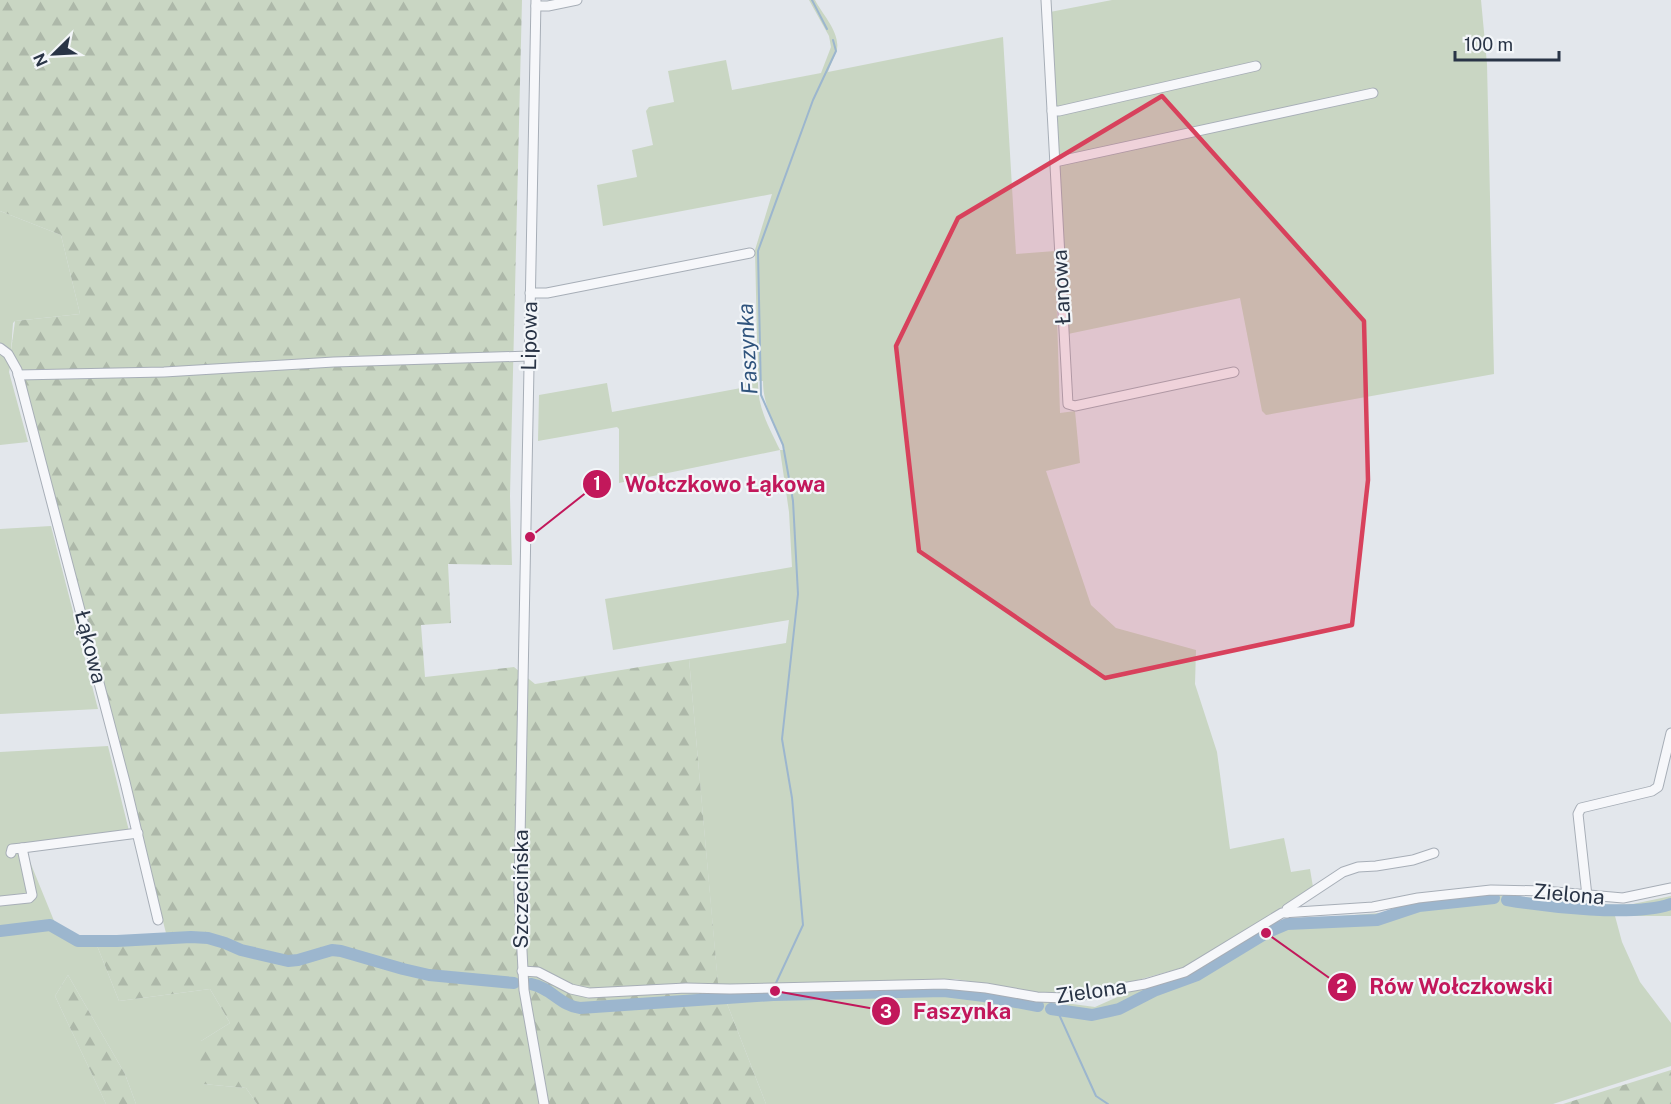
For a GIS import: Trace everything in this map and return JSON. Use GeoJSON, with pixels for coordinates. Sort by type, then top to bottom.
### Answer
{"type":"FeatureCollection","features":[{"type":"Feature","properties":{"kind":"street"},"geometry":{"type":"LineString","coordinates":[[536,3],[548,6],[577,0]]}},
{"type":"Feature","properties":{"kind":"street","name":"Łanowa"},"geometry":{"type":"LineString","coordinates":[[1046,0],[1068,404],[1075,406],[1234,372]]}},
{"type":"Feature","properties":{"kind":"street","name":"Lipowa"},"geometry":{"type":"LineString","coordinates":[[523,672],[536,3]]}},
{"type":"Feature","properties":{"kind":"street"},"geometry":{"type":"LineString","coordinates":[[1052,111],[1256,66]]}},
{"type":"Feature","properties":{"kind":"street"},"geometry":{"type":"LineString","coordinates":[[1055,162],[1373,93]]}},
{"type":"Feature","properties":{"kind":"street"},"geometry":{"type":"LineString","coordinates":[[530,293],[546,293],[750,253]]}},
{"type":"Feature","properties":{"kind":"street","name":"Łąkowa"},"geometry":{"type":"LineString","coordinates":[[0,348],[8,354],[18,375],[138,833],[158,920]]}},
{"type":"Feature","properties":{"kind":"street"},"geometry":{"type":"LineString","coordinates":[[18,375],[164,372],[334,362],[529,356]]}},
{"type":"Feature","properties":{"kind":"street","name":"Szczecińska"},"geometry":{"type":"LineString","coordinates":[[523,672],[519,892],[522,971],[544,1104]]}},
{"type":"Feature","properties":{"kind":"street"},"geometry":{"type":"LineString","coordinates":[[1587,896],[1578,814],[1581,808],[1652,791],[1658,787],[1671,733]]}},
{"type":"Feature","properties":{"kind":"street"},"geometry":{"type":"LineString","coordinates":[[10,853],[12,849],[138,833]]}},
{"type":"Feature","properties":{"kind":"street"},"geometry":{"type":"LineString","coordinates":[[0,901],[29,898],[32,895],[22,848]]}},
{"type":"Feature","properties":{"kind":"street","name":"Zielona"},"geometry":{"type":"LineString","coordinates":[[1287,913],[1287,909],[1343,872],[1358,867],[1413,860],[1434,853]]}},
{"type":"Feature","properties":{"kind":"street","name":"Zielona"},"geometry":{"type":"LineString","coordinates":[[522,971],[538,972],[571,989],[589,993],[686,988],[742,989],[944,984],[1066,999],[1145,984],[1185,972],[1278,915],[1287,913],[1373,907],[1418,898],[1491,890],[1544,891],[1628,898],[1671,888]]}},
{"type":"Feature","properties":{"kind":"highlighted area"},"geometry":{"type":"Polygon","coordinates":[[[1162,96],[1364,321],[1368,480],[1352,625],[1105,678],[919,551],[896,346],[958,218],[1162,96]]]}},
{"type":"Feature","properties":{"kind":"green space"},"geometry":{"type":"Polygon","coordinates":[[[0,0],[522,0],[510,496],[512,565],[448,564],[451,623],[421,625],[425,677],[514,667],[535,684],[689,659],[719,994],[726,1001],[766,1104],[257,1104],[246,1088],[203,1084],[190,1056],[201,1041],[230,1023],[210,989],[119,1001],[94,938],[166,933],[21,370],[11,351],[15,321],[80,314],[61,235],[0,211],[0,0]]]}},
{"type":"Feature","properties":{"kind":"green space"},"geometry":{"type":"Polygon","coordinates":[[[809,0],[815,0],[836,36],[837,49],[828,72],[1003,37],[1016,254],[1055,251],[1060,413],[1075,411],[1080,463],[1046,471],[1091,605],[1116,628],[1196,650],[1195,684],[1217,752],[1230,849],[1284,838],[1291,872],[1310,869],[1313,887],[1185,967],[1112,987],[1072,994],[1040,993],[955,979],[718,985],[689,659],[786,643],[789,620],[613,650],[605,599],[792,567],[789,512],[780,450],[785,450],[765,400],[763,381],[758,381],[755,250],[772,194],[603,226],[597,185],[637,177],[632,150],[653,145],[646,111],[649,107],[674,102],[668,71],[726,60],[732,90],[821,73],[831,47],[829,36],[809,0]]]}},
{"type":"Feature","properties":{"kind":"green space"},"geometry":{"type":"Polygon","coordinates":[[[1112,0],[1481,0],[1487,64],[1494,374],[1266,415],[1262,411],[1240,298],[1068,334],[1050,12],[1112,0]]]}},
{"type":"Feature","properties":{"kind":"green space"},"geometry":{"type":"Polygon","coordinates":[[[0,211],[61,235],[80,314],[13,323],[11,351],[21,370],[10,367],[9,372],[28,442],[0,445],[0,211]]]}},
{"type":"Feature","properties":{"kind":"green space"},"geometry":{"type":"Polygon","coordinates":[[[758,381],[759,400],[780,450],[619,483],[619,429],[617,427],[538,441],[539,395],[607,383],[612,412],[741,388],[745,383],[758,381]]]}},
{"type":"Feature","properties":{"kind":"green space"},"geometry":{"type":"Polygon","coordinates":[[[51,526],[98,709],[0,714],[0,529],[51,526]]]}},
{"type":"Feature","properties":{"kind":"green space"},"geometry":{"type":"Polygon","coordinates":[[[108,746],[131,839],[26,852],[61,938],[94,938],[119,1001],[210,989],[230,1023],[201,1041],[203,1084],[246,1088],[257,1104],[136,1104],[125,1074],[68,975],[55,996],[106,1104],[0,1104],[0,752],[108,746]]]}},
{"type":"Feature","properties":{"kind":"green space"},"geometry":{"type":"Polygon","coordinates":[[[1499,895],[1615,905],[1633,904],[1671,896],[1671,916],[1615,916],[1622,942],[1640,982],[1671,1023],[1671,1066],[1553,1104],[766,1104],[726,1001],[719,994],[959,989],[1095,1007],[1131,991],[1186,975],[1278,921],[1392,912],[1423,903],[1499,895]]]}},
{"type":"Feature","properties":{"kind":"green space"},"geometry":{"type":"Polygon","coordinates":[[[68,975],[125,1074],[136,1104],[106,1104],[55,996],[68,975]]]}},
{"type":"Feature","properties":{"kind":"green space"},"geometry":{"type":"Polygon","coordinates":[[[1671,1070],[1671,1104],[1563,1104],[1671,1070]]]}},
{"type":"Feature","properties":{"kind":"waterway","name":"Faszynka"},"geometry":{"type":"LineString","coordinates":[[812,0],[827,29]]}},
{"type":"Feature","properties":{"kind":"waterway","name":"Faszynka"},"geometry":{"type":"LineString","coordinates":[[776,983],[803,925],[792,798],[782,739],[798,594],[793,501],[783,445],[761,395],[758,251],[813,100],[836,51],[833,40]]}},
{"type":"Feature","properties":{"kind":"waterway"},"geometry":{"type":"LineString","coordinates":[[1051,1009],[1092,1015],[1119,1009],[1156,990],[1197,975],[1266,933],[1287,924],[1377,920],[1419,906],[1494,898]]}},
{"type":"Feature","properties":{"kind":"waterway"},"geometry":{"type":"LineString","coordinates":[[1507,900],[1590,910],[1635,910],[1671,904]]}},
{"type":"Feature","properties":{"kind":"waterway"},"geometry":{"type":"LineString","coordinates":[[0,931],[50,925],[78,941],[208,938],[241,950],[288,961],[332,950],[429,975],[514,983]]}},
{"type":"Feature","properties":{"kind":"waterway"},"geometry":{"type":"LineString","coordinates":[[531,984],[544,989],[573,1007],[580,1008],[773,995],[944,991],[1038,1006]]}},
{"type":"Feature","properties":{"kind":"waterway"},"geometry":{"type":"LineString","coordinates":[[1057,1010],[1096,1096],[1108,1104]]}},
{"type":"Feature","properties":{"kind":"place","name":"Wołczkowo Łąkowa"},"geometry":{"type":"Point","coordinates":[530,537]}},
{"type":"Feature","properties":{"kind":"place","name":"Rów Wołczkowski"},"geometry":{"type":"Point","coordinates":[1266,933]}},
{"type":"Feature","properties":{"kind":"place","name":"Faszynka"},"geometry":{"type":"Point","coordinates":[775,991]}}]}
